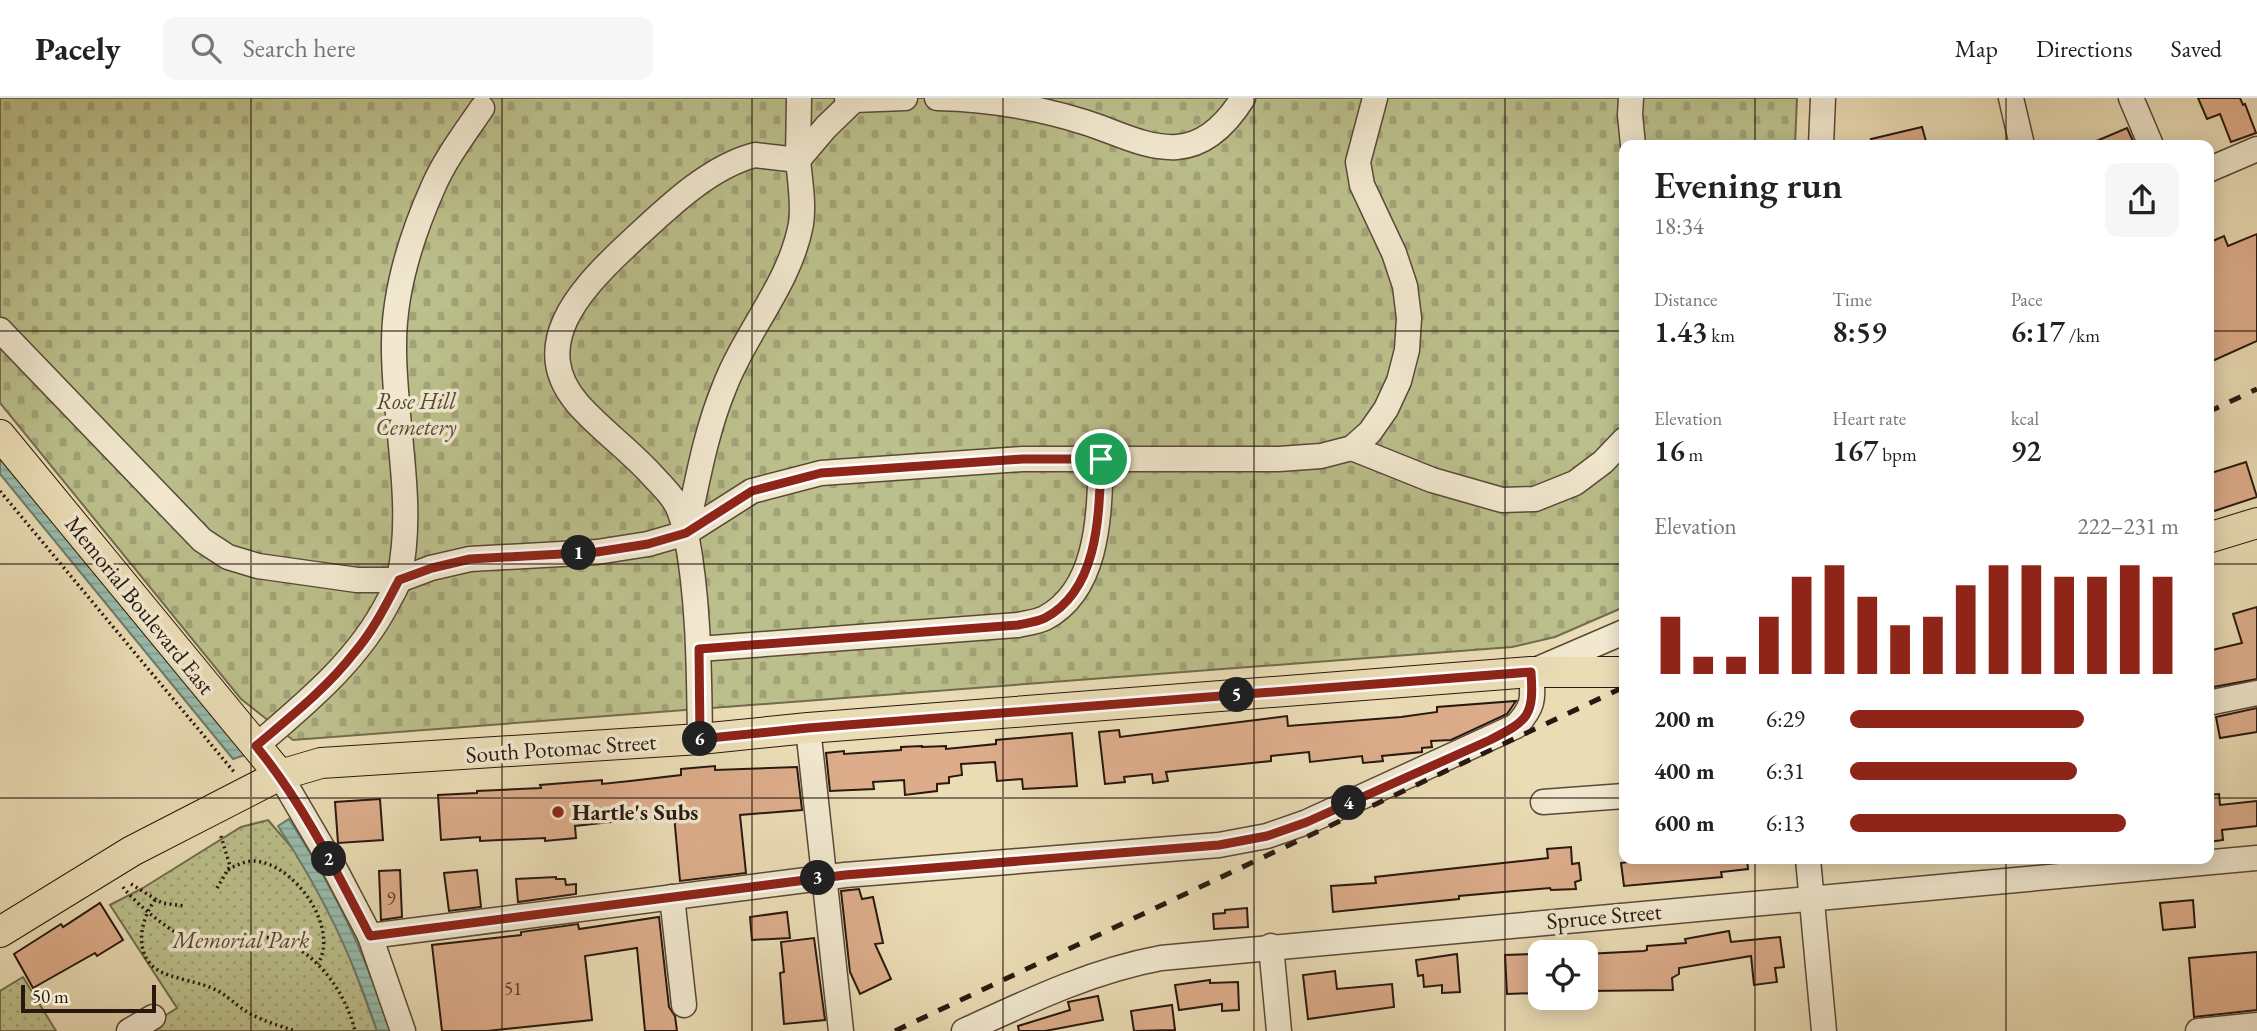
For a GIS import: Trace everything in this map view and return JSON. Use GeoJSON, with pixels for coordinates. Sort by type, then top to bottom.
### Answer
{"type":"FeatureCollection","features":[{"type":"Feature","properties":{"kind":"main road","name":"Memorial Boulevard East"},"geometry":{"type":"LineString","coordinates":[[0,435],[280,775]]}},
{"type":"Feature","properties":{"kind":"main road"},"geometry":{"type":"LineString","coordinates":[[2214,536],[2257,523]]}},
{"type":"Feature","properties":{"kind":"main road","name":"South Potomac Street"},"geometry":{"type":"LineString","coordinates":[[0,932],[132,851],[280,775],[321,763],[700,739],[808,728],[1531,672],[1619,672]]}},
{"type":"Feature","properties":{"kind":"street"},"geometry":{"type":"LineString","coordinates":[[686,533],[707,438],[723,390],[738,353],[783,275],[796,246],[801,221],[799,98]]}},
{"type":"Feature","properties":{"kind":"street"},"geometry":{"type":"LineString","coordinates":[[798,160],[850,99],[905,98]]}},
{"type":"Feature","properties":{"kind":"street"},"geometry":{"type":"LineString","coordinates":[[937,98],[977,99],[1029,106],[1153,146],[1178,147],[1202,140],[1221,127],[1243,98]]}},
{"type":"Feature","properties":{"kind":"street"},"geometry":{"type":"LineString","coordinates":[[0,330],[202,540],[228,557],[258,566],[357,580],[399,580],[432,568],[470,559],[597,552],[648,544],[686,533],[752,491],[821,473],[1023,459],[1279,459],[1321,456],[1352,447],[1370,432],[1386,409],[1399,381],[1407,350],[1409,318],[1405,286],[1394,253],[1362,185],[1358,162],[1375,98]]}},
{"type":"Feature","properties":{"kind":"street"},"geometry":{"type":"LineString","coordinates":[[1631,98],[1632,140]]}},
{"type":"Feature","properties":{"kind":"street"},"geometry":{"type":"LineString","coordinates":[[1821,140],[1823,98]]}},
{"type":"Feature","properties":{"kind":"street"},"geometry":{"type":"LineString","coordinates":[[2011,98],[2021,140]]}},
{"type":"Feature","properties":{"kind":"street"},"geometry":{"type":"LineString","coordinates":[[2131,98],[2149,140]]}},
{"type":"Feature","properties":{"kind":"street"},"geometry":{"type":"LineString","coordinates":[[256,746],[314,696],[354,654],[381,615],[399,580],[404,533],[403,480],[394,343],[400,282],[416,230],[435,184],[482,101]]}},
{"type":"Feature","properties":{"kind":"street"},"geometry":{"type":"LineString","coordinates":[[2214,167],[2257,149]]}},
{"type":"Feature","properties":{"kind":"street"},"geometry":{"type":"LineString","coordinates":[[700,739],[699,649],[691,562],[686,533],[676,503],[640,462],[579,405],[559,372],[557,350],[562,325],[575,301],[597,275],[643,231],[712,173],[736,160],[755,155],[798,160]]}},
{"type":"Feature","properties":{"kind":"street"},"geometry":{"type":"LineString","coordinates":[[1352,447],[1432,480],[1503,500],[1535,499],[1575,483],[1604,462],[1619,446]]}},
{"type":"Feature","properties":{"kind":"street"},"geometry":{"type":"LineString","coordinates":[[699,649],[1018,625],[1045,618],[1068,599],[1084,573],[1095,543],[1101,459]]}},
{"type":"Feature","properties":{"kind":"street"},"geometry":{"type":"LineString","coordinates":[[370,936],[825,877],[1219,845],[1267,836],[1307,822],[1517,726],[1533,702],[1531,672],[1619,634]]}},
{"type":"Feature","properties":{"kind":"street"},"geometry":{"type":"LineString","coordinates":[[2214,702],[2257,693]]}},
{"type":"Feature","properties":{"kind":"street"},"geometry":{"type":"LineString","coordinates":[[808,728],[841,1031]]}},
{"type":"Feature","properties":{"kind":"street"},"geometry":{"type":"LineString","coordinates":[[280,775],[370,936],[403,1031]]}},
{"type":"Feature","properties":{"kind":"street"},"geometry":{"type":"LineString","coordinates":[[1543,802],[1619,796]]}},
{"type":"Feature","properties":{"kind":"street","name":"Spruce Street"},"geometry":{"type":"LineString","coordinates":[[2214,862],[2257,858]]}},
{"type":"Feature","properties":{"kind":"street"},"geometry":{"type":"LineString","coordinates":[[1809,864],[1824,1031]]}},
{"type":"Feature","properties":{"kind":"street","name":"Spruce Street"},"geometry":{"type":"LineString","coordinates":[[964,1031],[1035,998],[1120,965],[1161,958],[2189,864]]}},
{"type":"Feature","properties":{"kind":"street"},"geometry":{"type":"LineString","coordinates":[[672,897],[684,1005]]}},
{"type":"Feature","properties":{"kind":"street"},"geometry":{"type":"LineString","coordinates":[[1271,946],[1279,1031]]}},
{"type":"Feature","properties":{"kind":"street"},"geometry":{"type":"LineString","coordinates":[[129,1031],[153,1017]]}},
{"type":"Feature","properties":{"kind":"street"},"geometry":{"type":"LineString","coordinates":[[2198,1031],[2257,1025]]}},
{"type":"Feature","properties":{"kind":"path"},"geometry":{"type":"LineString","coordinates":[[0,491],[250,792]]}},
{"type":"Feature","properties":{"kind":"path"},"geometry":{"type":"LineString","coordinates":[[217,888],[228,870],[229,857],[220,833]]}},
{"type":"Feature","properties":{"kind":"path"},"geometry":{"type":"LineString","coordinates":[[228,870],[244,862],[261,863],[284,874],[296,884],[315,907],[323,932],[326,946],[318,965]]}},
{"type":"Feature","properties":{"kind":"path"},"geometry":{"type":"LineString","coordinates":[[131,884],[155,900],[169,905],[185,906]]}},
{"type":"Feature","properties":{"kind":"path"},"geometry":{"type":"LineString","coordinates":[[123,887],[135,902],[185,937],[207,946],[248,937],[277,939],[300,951],[318,965],[339,991],[355,1031]]}},
{"type":"Feature","properties":{"kind":"path"},"geometry":{"type":"LineString","coordinates":[[155,900],[148,910],[141,935],[142,946],[154,968],[204,985],[227,997],[247,1013],[295,1031]]}},
{"type":"Feature","properties":{"kind":"green space","name":"Rose Hill Cemetery"},"geometry":{"type":"Polygon","coordinates":[[[0,98],[1797,98],[1795,140],[1619,140],[1619,609],[1555,637],[1512,647],[293,740],[241,699],[0,403],[0,98]]]}},
{"type":"Feature","properties":{"kind":"green space","name":"Memorial Park"},"geometry":{"type":"Polygon","coordinates":[[[268,820],[294,850],[343,938],[377,1031],[141,1031],[177,1008],[110,905],[143,888],[241,827],[268,820]]]}},
{"type":"Feature","properties":{"kind":"green space"},"geometry":{"type":"Polygon","coordinates":[[[23,977],[56,1031],[0,1031],[0,991],[23,977]]]}},
{"type":"Feature","properties":{"kind":"shaded area"},"geometry":{"type":"Polygon","coordinates":[[[0,456],[245,755],[233,759],[0,474],[0,456]]]}},
{"type":"Feature","properties":{"kind":"shaded area"},"geometry":{"type":"Polygon","coordinates":[[[289,819],[321,871],[347,921],[370,974],[390,1031],[377,1031],[335,925],[278,826],[289,819]]]}},
{"type":"Feature","properties":{"kind":"building"},"geometry":{"type":"Polygon","coordinates":[[[2198,98],[2240,98],[2256,133],[2231,142],[2220,114],[2207,119],[2198,98]]]}},
{"type":"Feature","properties":{"kind":"building"},"geometry":{"type":"Polygon","coordinates":[[[1922,127],[1926,140],[1871,140],[1922,127]]]}},
{"type":"Feature","properties":{"kind":"building"},"geometry":{"type":"Polygon","coordinates":[[[2127,128],[2133,140],[2099,140],[2127,128]]]}},
{"type":"Feature","properties":{"kind":"building"},"geometry":{"type":"Polygon","coordinates":[[[2257,234],[2257,341],[2214,360],[2214,240],[2224,236],[2228,246],[2257,234]]]}},
{"type":"Feature","properties":{"kind":"building"},"geometry":{"type":"Polygon","coordinates":[[[2246,462],[2257,497],[2214,511],[2214,472],[2246,462]]]}},
{"type":"Feature","properties":{"kind":"building"},"geometry":{"type":"Polygon","coordinates":[[[2257,607],[2257,679],[2214,687],[2214,650],[2242,643],[2233,614],[2257,607]]]}},
{"type":"Feature","properties":{"kind":"building"},"geometry":{"type":"Polygon","coordinates":[[[1516,701],[1507,714],[1451,740],[1431,741],[1432,747],[1422,748],[1422,752],[1382,756],[1383,761],[1363,763],[1362,756],[1310,762],[1309,752],[1271,756],[1271,761],[1166,772],[1168,781],[1153,783],[1152,774],[1124,777],[1125,782],[1105,784],[1099,732],[1119,730],[1120,737],[1287,716],[1288,726],[1401,717],[1437,712],[1437,707],[1516,701]]]}},
{"type":"Feature","properties":{"kind":"building"},"geometry":{"type":"Polygon","coordinates":[[[2257,708],[2257,732],[2220,738],[2216,717],[2257,708]]]}},
{"type":"Feature","properties":{"kind":"building"},"geometry":{"type":"Polygon","coordinates":[[[1072,733],[1077,786],[1023,789],[1022,779],[997,781],[995,762],[961,764],[962,775],[949,777],[949,783],[937,784],[937,791],[905,795],[904,780],[873,782],[874,789],[830,791],[826,753],[901,750],[901,747],[922,746],[946,746],[946,749],[996,744],[996,740],[1072,733]]]}},
{"type":"Feature","properties":{"kind":"building"},"geometry":{"type":"Polygon","coordinates":[[[715,766],[715,770],[797,767],[802,810],[740,815],[746,873],[680,881],[674,815],[575,826],[576,838],[545,841],[545,838],[480,841],[480,837],[441,840],[438,795],[541,788],[540,785],[602,780],[602,784],[681,775],[681,769],[715,766]]]}},
{"type":"Feature","properties":{"kind":"building"},"geometry":{"type":"Polygon","coordinates":[[[2214,794],[2219,794],[2220,805],[2257,801],[2257,826],[2222,830],[2223,840],[2214,841],[2214,794]]]}},
{"type":"Feature","properties":{"kind":"building"},"geometry":{"type":"Polygon","coordinates":[[[380,799],[383,840],[338,843],[335,802],[380,799]]]}},
{"type":"Feature","properties":{"kind":"building"},"geometry":{"type":"Polygon","coordinates":[[[1571,847],[1572,864],[1579,863],[1581,880],[1575,882],[1576,889],[1550,888],[1459,896],[1459,899],[1333,912],[1331,886],[1376,883],[1375,877],[1548,858],[1547,849],[1571,847]]]}},
{"type":"Feature","properties":{"kind":"building"},"geometry":{"type":"Polygon","coordinates":[[[1621,864],[1748,864],[1748,869],[1721,872],[1722,877],[1624,886],[1621,864]]]}},
{"type":"Feature","properties":{"kind":"building"},"geometry":{"type":"Polygon","coordinates":[[[400,870],[402,917],[381,920],[379,871],[400,870]]]}},
{"type":"Feature","properties":{"kind":"building"},"geometry":{"type":"Polygon","coordinates":[[[477,870],[481,907],[449,911],[444,873],[477,870]]]}},
{"type":"Feature","properties":{"kind":"building"},"geometry":{"type":"Polygon","coordinates":[[[516,879],[565,879],[566,885],[576,884],[576,894],[518,902],[516,879]]]}},
{"type":"Feature","properties":{"kind":"building"},"geometry":{"type":"Polygon","coordinates":[[[859,889],[862,899],[873,897],[883,943],[875,944],[891,979],[860,994],[850,972],[841,891],[859,889]]]}},
{"type":"Feature","properties":{"kind":"building"},"geometry":{"type":"Polygon","coordinates":[[[2193,900],[2195,927],[2163,930],[2160,903],[2193,900]]]}},
{"type":"Feature","properties":{"kind":"building"},"geometry":{"type":"Polygon","coordinates":[[[100,903],[123,940],[33,988],[14,954],[100,903]]]}},
{"type":"Feature","properties":{"kind":"building"},"geometry":{"type":"Polygon","coordinates":[[[1247,908],[1248,927],[1214,929],[1213,914],[1247,908]]]}},
{"type":"Feature","properties":{"kind":"building"},"geometry":{"type":"Polygon","coordinates":[[[787,912],[790,938],[752,940],[750,917],[787,912]]]}},
{"type":"Feature","properties":{"kind":"building"},"geometry":{"type":"Polygon","coordinates":[[[659,917],[669,1007],[675,1016],[677,1031],[645,1031],[637,948],[585,956],[592,1020],[487,1031],[442,1031],[432,945],[521,935],[521,932],[578,924],[579,929],[659,917]]]}},
{"type":"Feature","properties":{"kind":"building"},"geometry":{"type":"Polygon","coordinates":[[[1729,931],[1731,942],[1780,937],[1784,967],[1775,968],[1777,982],[1754,985],[1751,956],[1679,968],[1679,974],[1672,978],[1673,990],[1598,991],[1598,953],[1644,951],[1647,946],[1686,943],[1685,939],[1729,931]]]}},
{"type":"Feature","properties":{"kind":"building"},"geometry":{"type":"Polygon","coordinates":[[[814,938],[825,1020],[784,1024],[780,973],[784,972],[781,942],[814,938]]]}},
{"type":"Feature","properties":{"kind":"building"},"geometry":{"type":"Polygon","coordinates":[[[2257,952],[2257,1010],[2194,1017],[2189,958],[2257,952]]]}},
{"type":"Feature","properties":{"kind":"building"},"geometry":{"type":"Polygon","coordinates":[[[1457,954],[1460,992],[1442,993],[1442,985],[1424,987],[1423,975],[1418,976],[1416,960],[1457,954]]]}},
{"type":"Feature","properties":{"kind":"building"},"geometry":{"type":"Polygon","coordinates":[[[1528,954],[1528,993],[1507,994],[1505,955],[1528,954]]]}},
{"type":"Feature","properties":{"kind":"building"},"geometry":{"type":"Polygon","coordinates":[[[1335,971],[1337,989],[1392,984],[1394,1007],[1308,1019],[1303,975],[1335,971]]]}},
{"type":"Feature","properties":{"kind":"building"},"geometry":{"type":"Polygon","coordinates":[[[1210,980],[1210,983],[1238,982],[1239,1010],[1222,1011],[1222,1004],[1179,1010],[1175,985],[1210,980]]]}},
{"type":"Feature","properties":{"kind":"building"},"geometry":{"type":"Polygon","coordinates":[[[1098,996],[1103,1020],[1045,1031],[1019,1031],[1018,1026],[1070,1010],[1068,1002],[1098,996]]]}},
{"type":"Feature","properties":{"kind":"building"},"geometry":{"type":"Polygon","coordinates":[[[1172,1005],[1175,1030],[1134,1031],[1131,1011],[1172,1005]]]}},
{"type":"Feature","properties":{"kind":"railway"},"geometry":{"type":"LineString","coordinates":[[2214,409],[2257,389]]}},
{"type":"Feature","properties":{"kind":"railway"},"geometry":{"type":"LineString","coordinates":[[895,1031],[1619,689]]}},
{"type":"Feature","properties":{"kind":"place","name":"Hartle's Subs"},"geometry":{"type":"Point","coordinates":[558,812]}},
{"type":"Feature","properties":{"kind":"route"},"geometry":{"type":"LineString","coordinates":[[1023,459],[1101,459],[1095,543],[1084,573],[1068,599],[1045,618],[1018,625],[699,649],[700,739],[808,728],[1531,672],[1533,702],[1526,715],[1517,726],[1490,740],[1307,822],[1267,836],[1219,845],[845,875],[370,936],[280,775],[256,746],[314,696],[354,654],[381,615],[399,580],[432,568],[470,559],[597,552],[648,544],[686,533],[752,491],[821,473],[1023,459]]}}]}
